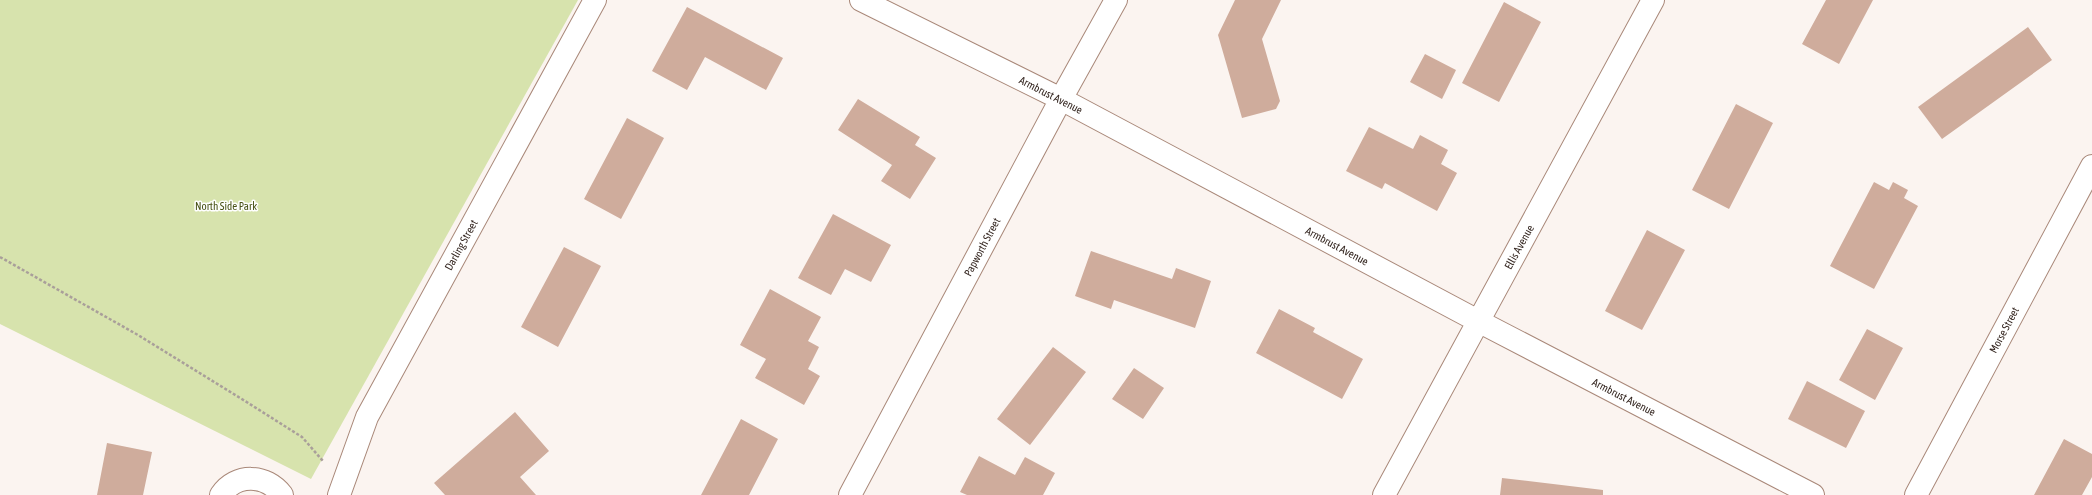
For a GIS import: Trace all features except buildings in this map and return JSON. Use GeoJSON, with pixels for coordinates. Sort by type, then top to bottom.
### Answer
{"type":"FeatureCollection","features":[{"type":"Feature","properties":{"kind":"street","name":"Darling Street"},"geometry":{"type":"LineString","coordinates":[[341,489],[367,417],[595,0]]}},
{"type":"Feature","properties":{"kind":"street","name":"Armbrust Avenue"},"geometry":{"type":"LineString","coordinates":[[861,0],[1061,99],[1478,321],[1813,495]]}},
{"type":"Feature","properties":{"kind":"street","name":"Papworth Street"},"geometry":{"type":"LineString","coordinates":[[850,495],[1061,99],[1116,0]]}},
{"type":"Feature","properties":{"kind":"street","name":"Ellis Avenue"},"geometry":{"type":"LineString","coordinates":[[1384,495],[1653,0]]}},
{"type":"Feature","properties":{"kind":"street","name":"Morse Street"},"geometry":{"type":"LineString","coordinates":[[1916,495],[2092,166]]}},
{"type":"Feature","properties":{"kind":"street"},"geometry":{"type":"LineString","coordinates":[[221,495],[229,485],[240,480],[251,478],[263,480],[274,485],[282,495]]}},
{"type":"Feature","properties":{"kind":"path"},"geometry":{"type":"LineString","coordinates":[[0,257],[138,335],[302,437],[341,489]]}},
{"type":"Feature","properties":{"kind":"green space","name":"North Side Park"},"geometry":{"type":"Polygon","coordinates":[[[0,0],[578,0],[311,479],[0,324],[0,0]]]}}]}
